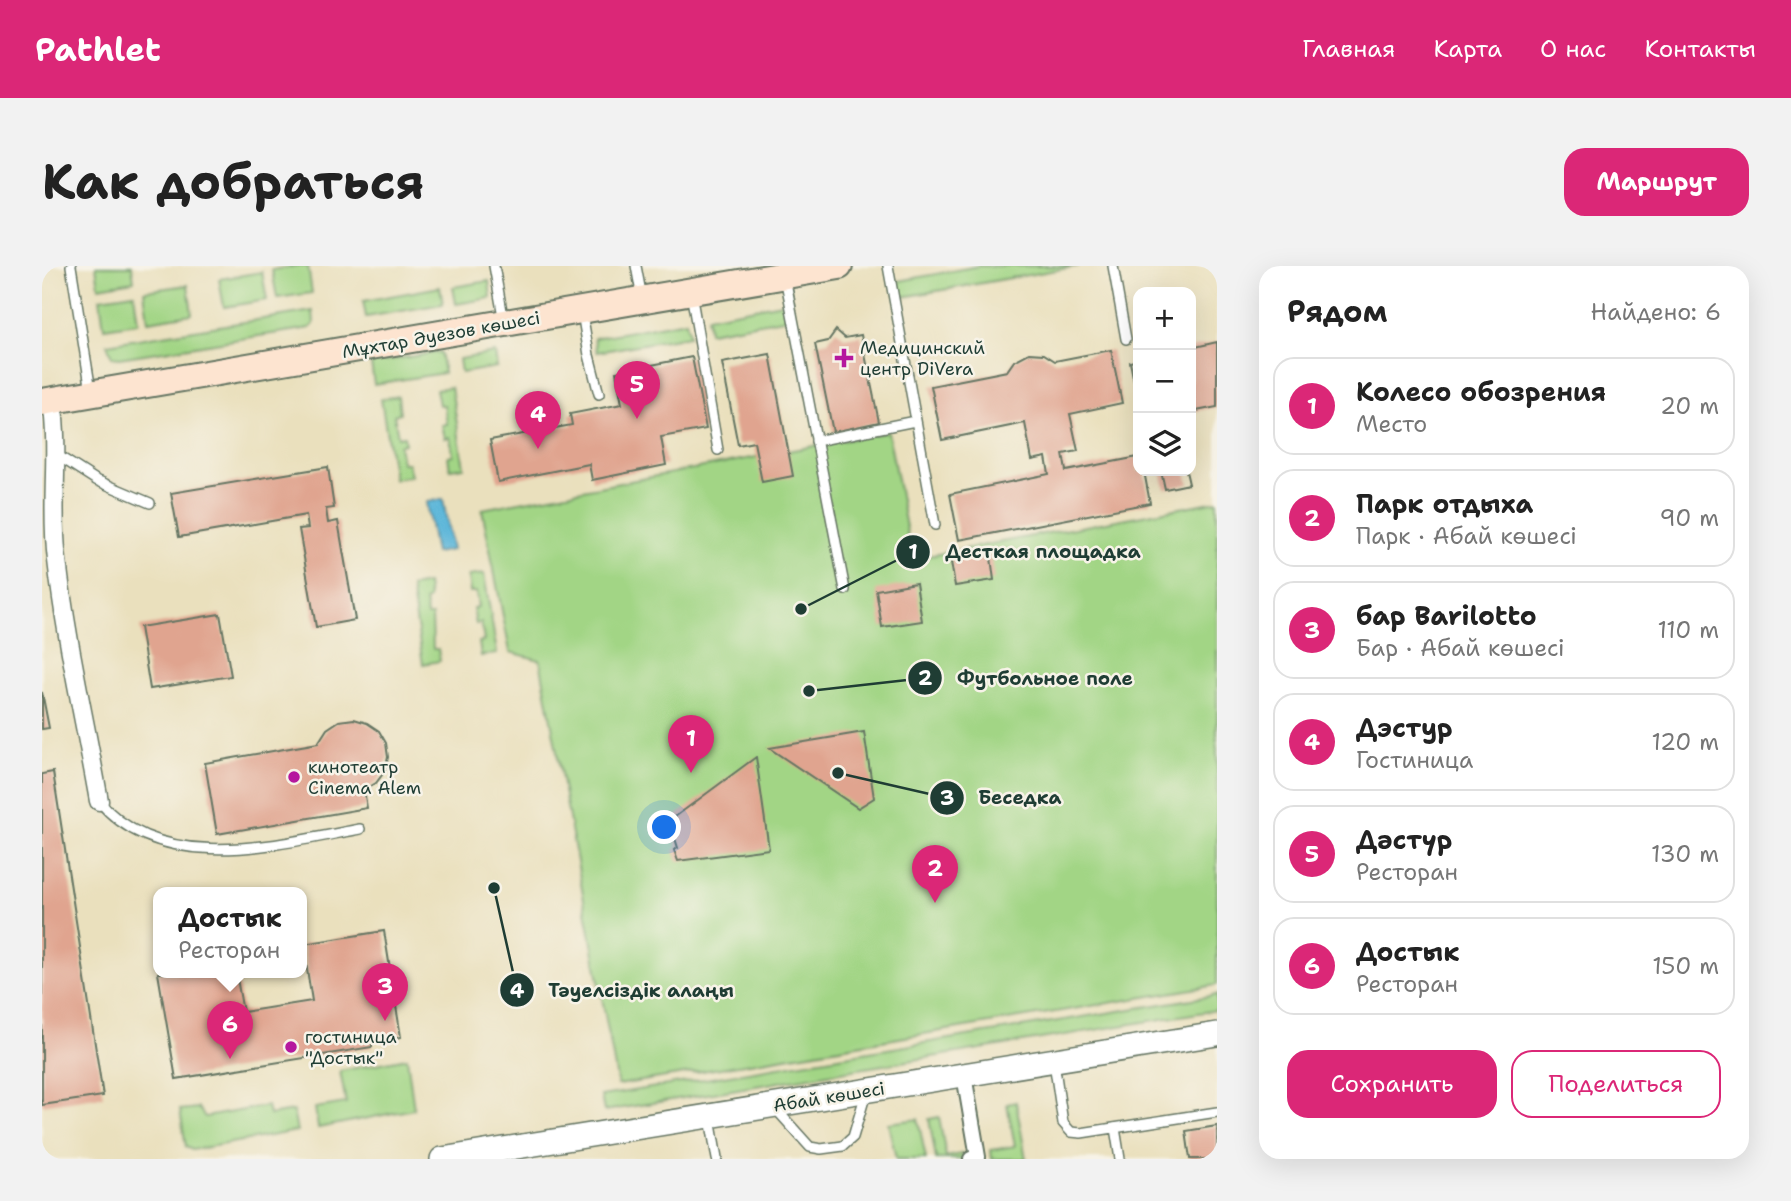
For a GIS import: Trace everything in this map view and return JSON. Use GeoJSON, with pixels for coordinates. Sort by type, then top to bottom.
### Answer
{"type":"FeatureCollection","features":[{"type":"Feature","properties":{"kind":"main road","name":"Мұхтар Әуезов көшесі"},"geometry":{"type":"LineString","coordinates":[[47,401],[838,266]]}},
{"type":"Feature","properties":{"kind":"street"},"geometry":{"type":"LineString","coordinates":[[47,401],[57,455],[53,514],[57,560],[99,801]]}},
{"type":"Feature","properties":{"kind":"street","name":"Абай көшесі"},"geometry":{"type":"LineString","coordinates":[[442,1159],[538,1151],[710,1116],[1217,1034]]}},
{"type":"Feature","properties":{"kind":"street"},"geometry":{"type":"LineString","coordinates":[[964,1075],[979,1158]]}},
{"type":"Feature","properties":{"kind":"lane"},"geometry":{"type":"LineString","coordinates":[[71,266],[91,393]]}},
{"type":"Feature","properties":{"kind":"lane"},"geometry":{"type":"LineString","coordinates":[[494,266],[504,324]]}},
{"type":"Feature","properties":{"kind":"lane"},"geometry":{"type":"LineString","coordinates":[[636,266],[642,299]]}},
{"type":"Feature","properties":{"kind":"lane"},"geometry":{"type":"LineString","coordinates":[[888,266],[935,525]]}},
{"type":"Feature","properties":{"kind":"lane"},"geometry":{"type":"LineString","coordinates":[[1113,266],[1126,339]]}},
{"type":"Feature","properties":{"kind":"lane"},"geometry":{"type":"LineString","coordinates":[[785,276],[845,590]]}},
{"type":"Feature","properties":{"kind":"lane"},"geometry":{"type":"LineString","coordinates":[[691,292],[718,450]]}},
{"type":"Feature","properties":{"kind":"lane"},"geometry":{"type":"LineString","coordinates":[[582,310],[599,394]]}},
{"type":"Feature","properties":{"kind":"lane"},"geometry":{"type":"LineString","coordinates":[[816,441],[915,421]]}},
{"type":"Feature","properties":{"kind":"lane"},"geometry":{"type":"LineString","coordinates":[[57,455],[96,480],[150,503]]}},
{"type":"Feature","properties":{"kind":"lane"},"geometry":{"type":"LineString","coordinates":[[99,801],[117,820],[142,833],[209,849],[247,850],[360,829]]}},
{"type":"Feature","properties":{"kind":"lane"},"geometry":{"type":"LineString","coordinates":[[1054,1060],[1066,1129],[1076,1134],[1217,1112]]}},
{"type":"Feature","properties":{"kind":"lane"},"geometry":{"type":"LineString","coordinates":[[773,1106],[810,1147],[821,1149],[843,1146],[852,1140],[867,1091]]}},
{"type":"Feature","properties":{"kind":"lane"},"geometry":{"type":"LineString","coordinates":[[710,1116],[717,1159]]}},
{"type":"Feature","properties":{"kind":"lane"},"geometry":{"type":"LineString","coordinates":[[1115,1128],[1120,1159]]}},
{"type":"Feature","properties":{"kind":"green space"},"geometry":{"type":"Polygon","coordinates":[[[96,266],[132,266],[134,281],[99,287],[96,266]]]}},
{"type":"Feature","properties":{"kind":"green space"},"geometry":{"type":"Polygon","coordinates":[[[308,266],[312,293],[277,298],[272,270],[308,266]]]}},
{"type":"Feature","properties":{"kind":"green space"},"geometry":{"type":"Polygon","coordinates":[[[978,266],[1079,266],[897,298],[894,282],[978,266]]]}},
{"type":"Feature","properties":{"kind":"green space"},"geometry":{"type":"Polygon","coordinates":[[[262,272],[267,300],[224,307],[219,279],[262,272]]]}},
{"type":"Feature","properties":{"kind":"green space"},"geometry":{"type":"Polygon","coordinates":[[[489,281],[491,298],[456,304],[453,287],[489,281]]]}},
{"type":"Feature","properties":{"kind":"green space"},"geometry":{"type":"Polygon","coordinates":[[[188,285],[192,314],[148,321],[144,291],[188,285]]]}},
{"type":"Feature","properties":{"kind":"green space"},"geometry":{"type":"Polygon","coordinates":[[[440,287],[443,304],[366,317],[363,301],[440,287]]]}},
{"type":"Feature","properties":{"kind":"green space"},"geometry":{"type":"Polygon","coordinates":[[[134,293],[138,323],[104,328],[100,298],[134,293]]]}},
{"type":"Feature","properties":{"kind":"green space"},"geometry":{"type":"Polygon","coordinates":[[[787,302],[789,318],[709,332],[707,317],[787,302]]]}},
{"type":"Feature","properties":{"kind":"green space"},"geometry":{"type":"Polygon","coordinates":[[[313,311],[314,324],[310,328],[119,358],[112,357],[107,344],[313,311]]]}},
{"type":"Feature","properties":{"kind":"green space"},"geometry":{"type":"Polygon","coordinates":[[[686,321],[689,336],[597,352],[594,338],[686,321]]]}},
{"type":"Feature","properties":{"kind":"green space"},"geometry":{"type":"Polygon","coordinates":[[[440,352],[444,373],[374,384],[371,363],[440,352]]]}},
{"type":"Feature","properties":{"kind":"green space"},"geometry":{"type":"Polygon","coordinates":[[[495,353],[497,367],[461,373],[459,359],[495,353]]]}},
{"type":"Feature","properties":{"kind":"green space"},"geometry":{"type":"Polygon","coordinates":[[[451,387],[464,467],[450,469],[448,456],[453,455],[450,437],[445,438],[442,425],[447,424],[444,405],[439,405],[436,389],[451,387]]]}},
{"type":"Feature","properties":{"kind":"green space"},"geometry":{"type":"Polygon","coordinates":[[[398,396],[400,413],[394,415],[398,437],[404,436],[405,444],[399,445],[402,463],[408,463],[411,476],[394,479],[381,399],[398,396]]]}},
{"type":"Feature","properties":{"kind":"green space"},"geometry":{"type":"Polygon","coordinates":[[[888,432],[912,559],[1217,501],[1217,985],[618,1085],[540,660],[510,652],[482,509],[888,432]]]}},
{"type":"Feature","properties":{"kind":"green space"},"geometry":{"type":"Polygon","coordinates":[[[484,574],[497,653],[481,656],[479,642],[484,641],[481,623],[476,624],[473,608],[478,607],[476,592],[470,592],[468,576],[484,574]]]}},
{"type":"Feature","properties":{"kind":"green space"},"geometry":{"type":"Polygon","coordinates":[[[427,584],[427,616],[432,616],[433,649],[438,649],[440,661],[423,664],[411,587],[427,584]]]}},
{"type":"Feature","properties":{"kind":"green space"},"geometry":{"type":"Polygon","coordinates":[[[1217,995],[1217,1010],[604,1111],[601,1096],[1217,995]]]}},
{"type":"Feature","properties":{"kind":"green space"},"geometry":{"type":"Polygon","coordinates":[[[407,1058],[414,1109],[318,1128],[315,1108],[346,1103],[340,1071],[407,1058]]]}},
{"type":"Feature","properties":{"kind":"green space"},"geometry":{"type":"Polygon","coordinates":[[[1016,1102],[1026,1159],[992,1159],[991,1150],[1015,1146],[1007,1104],[1016,1102]]]}},
{"type":"Feature","properties":{"kind":"green space"},"geometry":{"type":"Polygon","coordinates":[[[267,1106],[269,1115],[293,1111],[297,1131],[192,1150],[186,1147],[180,1110],[198,1108],[205,1117],[267,1106]]]}},
{"type":"Feature","properties":{"kind":"green space"},"geometry":{"type":"Polygon","coordinates":[[[939,1117],[946,1157],[962,1154],[963,1159],[936,1159],[929,1119],[939,1117]]]}},
{"type":"Feature","properties":{"kind":"green space"},"geometry":{"type":"Polygon","coordinates":[[[918,1119],[926,1159],[896,1159],[888,1123],[918,1119]]]}},
{"type":"Feature","properties":{"kind":"water"},"geometry":{"type":"Polygon","coordinates":[[[443,499],[452,550],[435,553],[426,502],[443,499]]]}},
{"type":"Feature","properties":{"kind":"building"},"geometry":{"type":"Polygon","coordinates":[[[836,330],[845,338],[861,335],[879,422],[833,432],[815,344],[828,341],[836,330]]]}},
{"type":"Feature","properties":{"kind":"building"},"geometry":{"type":"Polygon","coordinates":[[[1217,342],[1217,407],[1196,411],[1196,350],[1196,347],[1217,342]]]}},
{"type":"Feature","properties":{"kind":"building"},"geometry":{"type":"Polygon","coordinates":[[[1111,350],[1122,403],[1070,414],[1078,451],[1063,454],[1066,471],[1133,458],[1133,476],[1145,476],[1150,503],[959,540],[950,494],[1049,474],[1046,457],[1032,460],[1025,423],[942,440],[931,386],[1007,371],[1014,361],[1029,353],[1044,354],[1055,361],[1111,350]]]}},
{"type":"Feature","properties":{"kind":"building"},"geometry":{"type":"Polygon","coordinates":[[[770,354],[793,476],[762,482],[754,442],[738,445],[722,363],[770,354]]]}},
{"type":"Feature","properties":{"kind":"building"},"geometry":{"type":"Polygon","coordinates":[[[692,357],[706,429],[661,437],[666,465],[592,480],[589,464],[498,482],[490,440],[572,425],[570,414],[622,404],[616,372],[692,357]]]}},
{"type":"Feature","properties":{"kind":"building"},"geometry":{"type":"Polygon","coordinates":[[[328,467],[334,508],[326,509],[328,523],[338,521],[355,620],[316,627],[299,529],[308,528],[306,515],[179,537],[171,493],[328,467]]]}},
{"type":"Feature","properties":{"kind":"building"},"geometry":{"type":"Polygon","coordinates":[[[1162,476],[1187,476],[1189,484],[1165,489],[1162,476]]]}},
{"type":"Feature","properties":{"kind":"building"},"geometry":{"type":"Polygon","coordinates":[[[990,550],[994,580],[955,586],[950,556],[990,550]]]}},
{"type":"Feature","properties":{"kind":"building"},"geometry":{"type":"Polygon","coordinates":[[[916,583],[922,621],[882,627],[876,590],[916,583]]]}},
{"type":"Feature","properties":{"kind":"building"},"geometry":{"type":"Polygon","coordinates":[[[220,614],[231,676],[150,689],[140,627],[220,614]]]}},
{"type":"Feature","properties":{"kind":"building"},"geometry":{"type":"Polygon","coordinates":[[[42,692],[49,728],[42,729],[42,692]]]}},
{"type":"Feature","properties":{"kind":"building","name":"кинотеатр Cinema Alem"},"geometry":{"type":"Polygon","coordinates":[[[354,719],[379,731],[386,743],[388,757],[385,771],[376,783],[364,790],[367,808],[217,834],[205,763],[318,743],[327,729],[339,721],[354,719]]]}},
{"type":"Feature","properties":{"kind":"building"},"geometry":{"type":"Polygon","coordinates":[[[864,732],[874,798],[858,808],[769,748],[864,732]]]}},
{"type":"Feature","properties":{"kind":"building"},"geometry":{"type":"Polygon","coordinates":[[[756,757],[769,849],[678,861],[674,850],[678,848],[674,835],[670,837],[664,825],[756,757]]]}},
{"type":"Feature","properties":{"kind":"building"},"geometry":{"type":"Polygon","coordinates":[[[53,772],[103,1096],[42,1105],[42,774],[53,772]]]}},
{"type":"Feature","properties":{"kind":"building"},"geometry":{"type":"Polygon","coordinates":[[[384,931],[401,1037],[372,1042],[372,1047],[176,1079],[159,978],[237,978],[243,1012],[312,1001],[307,969],[307,943],[384,931]]]}},
{"type":"Feature","properties":{"kind":"building"},"geometry":{"type":"Polygon","coordinates":[[[1217,1126],[1217,1159],[1190,1159],[1186,1131],[1217,1126]]]}},
{"type":"Feature","properties":{"kind":"place","name":"Медицинский центр DiVera"},"geometry":{"type":"Point","coordinates":[844,358]}},
{"type":"Feature","properties":{"kind":"place","name":"Дәстүр"},"geometry":{"type":"Point","coordinates":[637,419]}},
{"type":"Feature","properties":{"kind":"place","name":"Дэстур"},"geometry":{"type":"Point","coordinates":[538,449]}},
{"type":"Feature","properties":{"kind":"place","name":"Десткая площадка"},"geometry":{"type":"Point","coordinates":[801,609]}},
{"type":"Feature","properties":{"kind":"place","name":"Футбольное поле"},"geometry":{"type":"Point","coordinates":[809,691]}},
{"type":"Feature","properties":{"kind":"place","name":"Колесо обозрения"},"geometry":{"type":"Point","coordinates":[691,773]}},
{"type":"Feature","properties":{"kind":"place","name":"Беседка"},"geometry":{"type":"Point","coordinates":[838,773]}},
{"type":"Feature","properties":{"kind":"place","name":"кинотеатр Cinema Alem"},"geometry":{"type":"Point","coordinates":[294,777]}},
{"type":"Feature","properties":{"kind":"place","name":"Тәуелсіздік алаңы"},"geometry":{"type":"Point","coordinates":[494,888]}},
{"type":"Feature","properties":{"kind":"place","name":"Парк отдыха"},"geometry":{"type":"Point","coordinates":[935,903]}},
{"type":"Feature","properties":{"kind":"place","name":"бар Barilotto"},"geometry":{"type":"Point","coordinates":[385,1021]}},
{"type":"Feature","properties":{"kind":"place","name":"гостиница \"Достык\""},"geometry":{"type":"Point","coordinates":[291,1047]}},
{"type":"Feature","properties":{"kind":"place","name":"Достык"},"geometry":{"type":"Point","coordinates":[230,1059]}}]}
